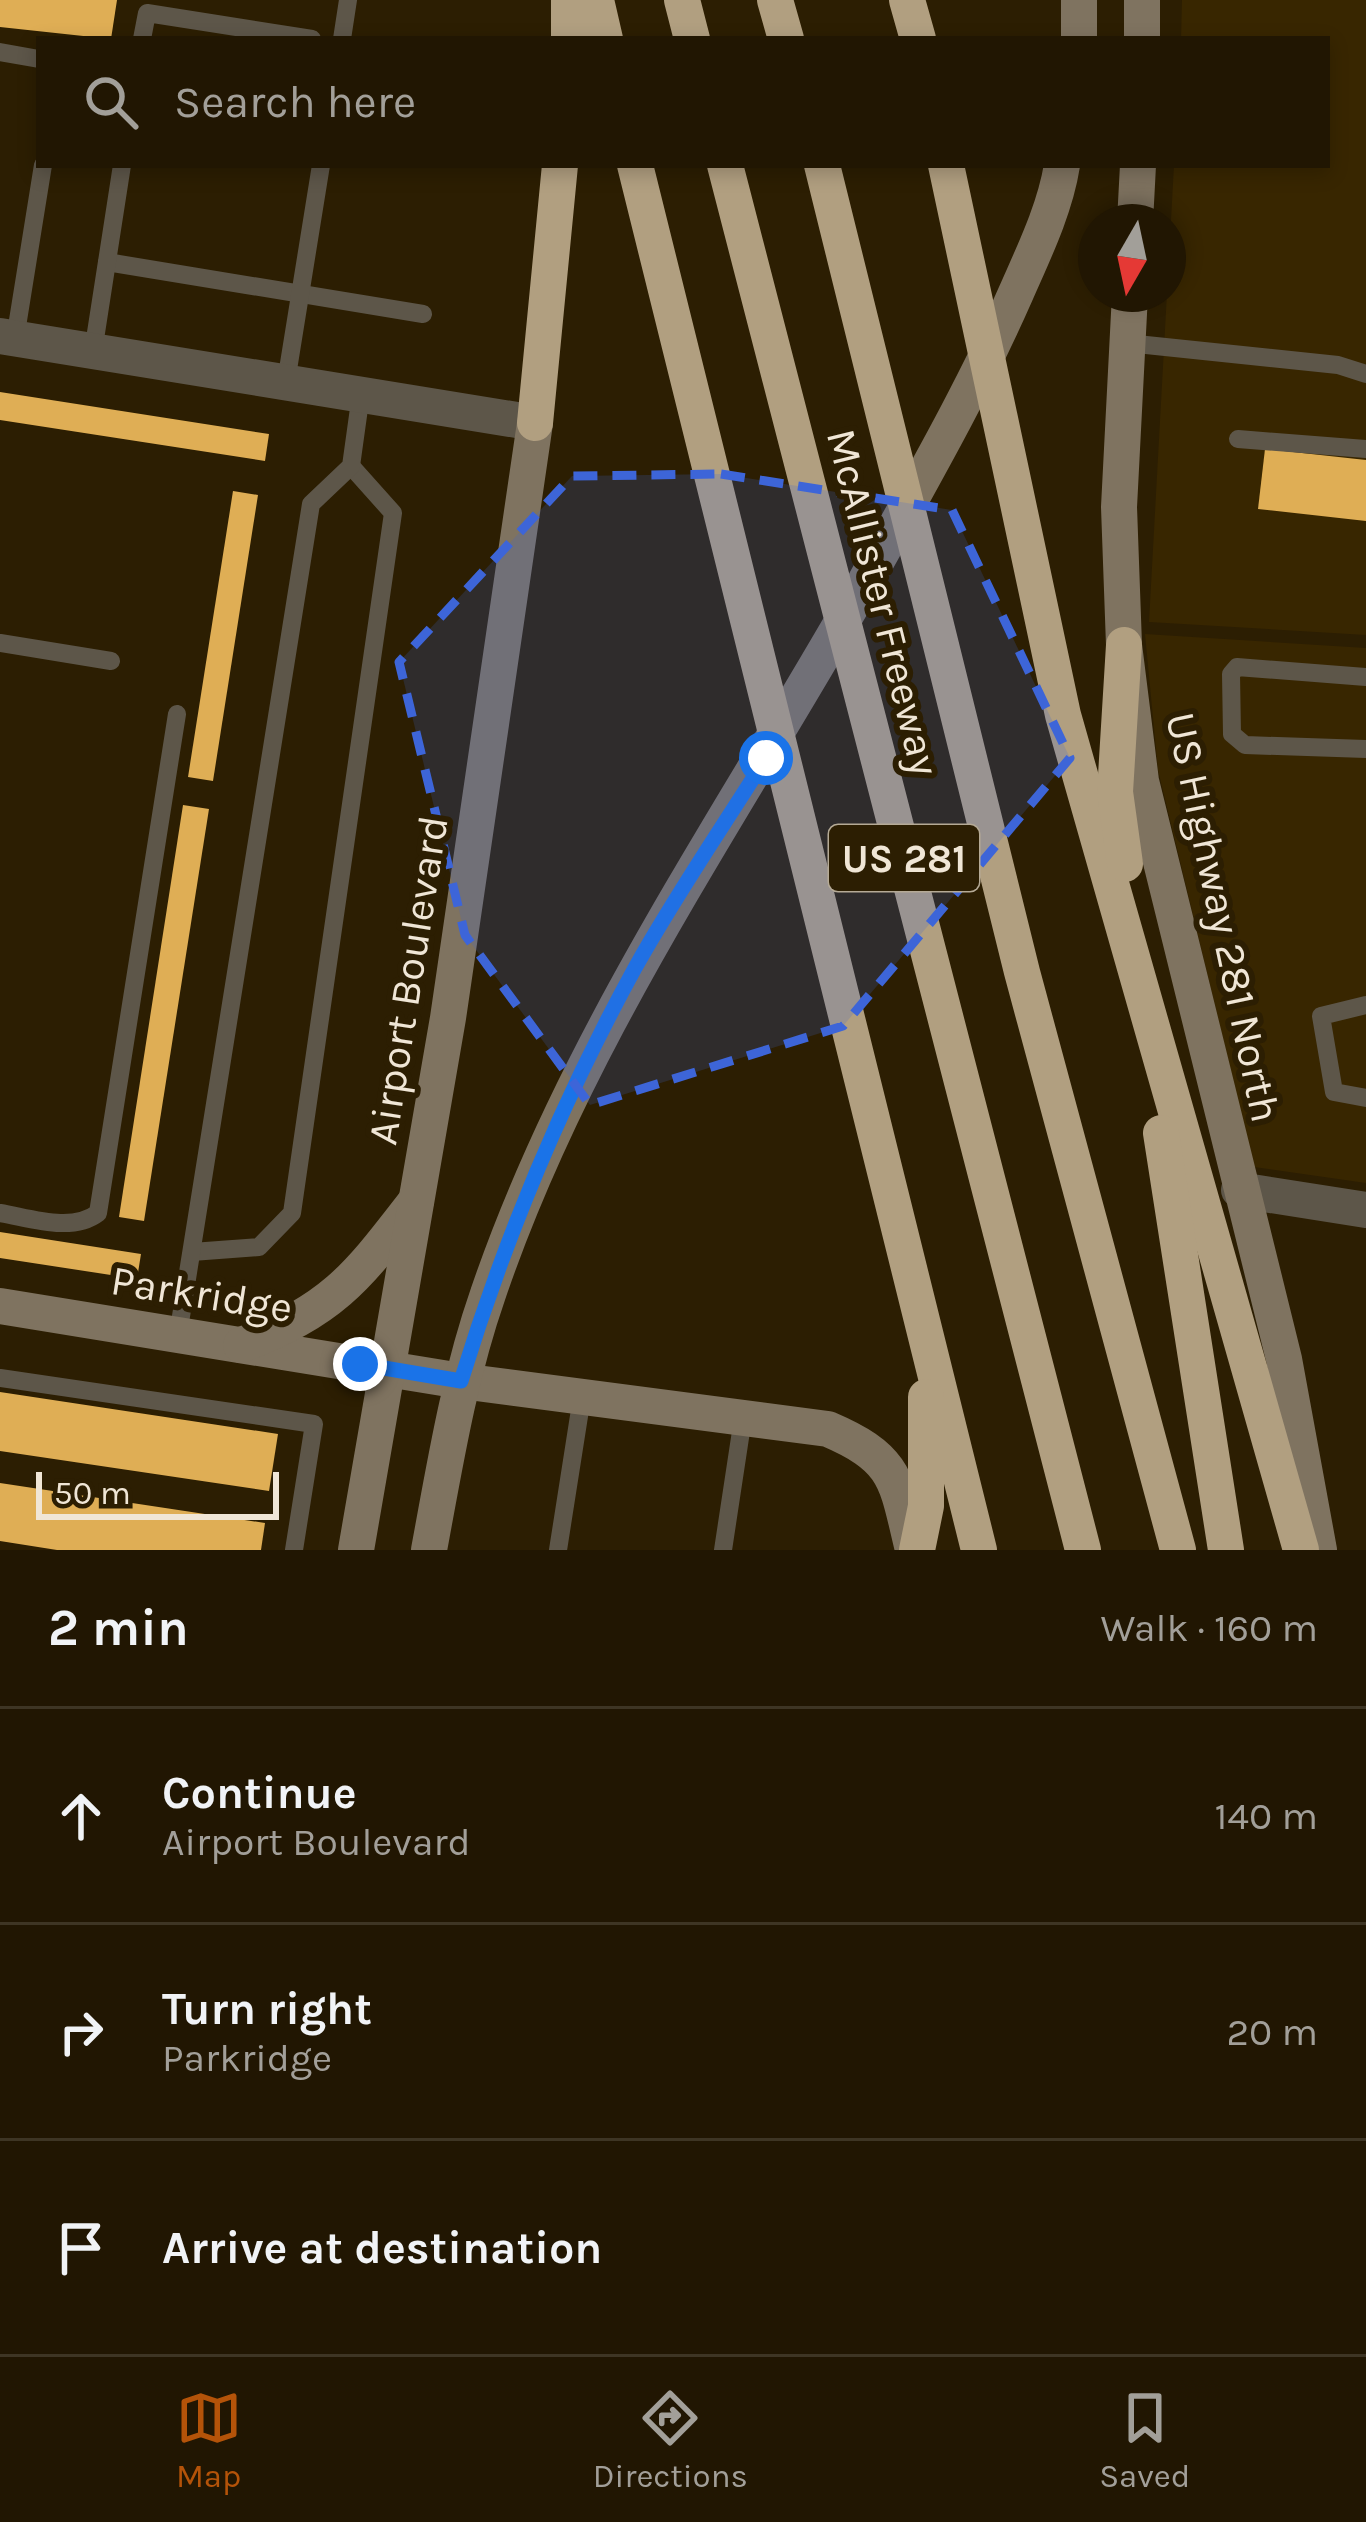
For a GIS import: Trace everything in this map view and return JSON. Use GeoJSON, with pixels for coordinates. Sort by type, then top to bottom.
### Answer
{"type":"FeatureCollection","features":[{"type":"Feature","properties":{"kind":"highway"},"geometry":{"type":"LineString","coordinates":[[569,0],[569,36]]}},
{"type":"Feature","properties":{"kind":"highway"},"geometry":{"type":"LineString","coordinates":[[596,0],[604,36]]}},
{"type":"Feature","properties":{"kind":"highway"},"geometry":{"type":"LineString","coordinates":[[682,0],[691,36]]}},
{"type":"Feature","properties":{"kind":"highway"},"geometry":{"type":"LineString","coordinates":[[775,0],[785,36]]}},
{"type":"Feature","properties":{"kind":"highway"},"geometry":{"type":"LineString","coordinates":[[907,0],[917,36]]}},
{"type":"Feature","properties":{"kind":"highway"},"geometry":{"type":"LineString","coordinates":[[535,423],[560,168]]}},
{"type":"Feature","properties":{"kind":"highway"},"geometry":{"type":"LineString","coordinates":[[636,168],[979,1550]]}},
{"type":"Feature","properties":{"kind":"highway","name":"McAllister Freeway"},"geometry":{"type":"LineString","coordinates":[[726,168],[1083,1550]]}},
{"type":"Feature","properties":{"kind":"highway","name":"McAllister Freeway"},"geometry":{"type":"LineString","coordinates":[[823,168],[1022,972],[1178,1550]]}},
{"type":"Feature","properties":{"kind":"highway"},"geometry":{"type":"LineString","coordinates":[[947,168],[1063,716],[1300,1550]]}},
{"type":"Feature","properties":{"kind":"highway"},"geometry":{"type":"LineString","coordinates":[[1124,645],[1115,792],[1226,1550]]}},
{"type":"Feature","properties":{"kind":"highway"},"geometry":{"type":"LineString","coordinates":[[915,1550],[926,1506],[926,1339]]}},
{"type":"Feature","properties":{"kind":"main road"},"geometry":{"type":"LineString","coordinates":[[1078,0],[1079,36]]}},
{"type":"Feature","properties":{"kind":"main road"},"geometry":{"type":"LineString","coordinates":[[1142,0],[1142,36]]}},
{"type":"Feature","properties":{"kind":"main road"},"geometry":{"type":"LineString","coordinates":[[429,1550],[461,1381],[488,1292],[543,1154],[635,968],[766,758],[979,377],[1032,257],[1061,168]]}},
{"type":"Feature","properties":{"kind":"main road"},"geometry":{"type":"LineString","coordinates":[[1136,204],[1138,168]]}},
{"type":"Feature","properties":{"kind":"main road","name":"US Highway 281 North"},"geometry":{"type":"LineString","coordinates":[[1129,312],[1119,507],[1124,645],[1141,781],[1284,1359],[1319,1550]]}},
{"type":"Feature","properties":{"kind":"main road","name":"Airport Boulevard"},"geometry":{"type":"LineString","coordinates":[[356,1550],[391,1369],[535,423]]}},
{"type":"Feature","properties":{"kind":"main road"},"geometry":{"type":"LineString","coordinates":[[241,1345],[312,1315],[343,1292],[418,1198]]}},
{"type":"Feature","properties":{"kind":"main road","name":"Parkridge"},"geometry":{"type":"LineString","coordinates":[[0,1306],[461,1381]]}},
{"type":"Feature","properties":{"kind":"main road"},"geometry":{"type":"LineString","coordinates":[[461,1381],[828,1429],[872,1448],[898,1488],[915,1550]]}},
{"type":"Feature","properties":{"kind":"street"},"geometry":{"type":"LineString","coordinates":[[8,337],[535,423]]}},
{"type":"Feature","properties":{"kind":"street"},"geometry":{"type":"LineString","coordinates":[[1239,1190],[1366,1210]]}},
{"type":"Feature","properties":{"kind":"lane"},"geometry":{"type":"LineString","coordinates":[[342,36],[347,0]]}},
{"type":"Feature","properties":{"kind":"lane"},"geometry":{"type":"LineString","coordinates":[[143,36],[148,6],[297,36]]}},
{"type":"Feature","properties":{"kind":"lane"},"geometry":{"type":"LineString","coordinates":[[0,52],[36,58]]}},
{"type":"Feature","properties":{"kind":"lane"},"geometry":{"type":"LineString","coordinates":[[8,337],[42,168]]}},
{"type":"Feature","properties":{"kind":"lane"},"geometry":{"type":"LineString","coordinates":[[93,352],[122,168]]}},
{"type":"Feature","properties":{"kind":"lane"},"geometry":{"type":"LineString","coordinates":[[286,382],[321,168]]}},
{"type":"Feature","properties":{"kind":"lane"},"geometry":{"type":"LineString","coordinates":[[107,262],[423,314]]}},
{"type":"Feature","properties":{"kind":"lane"},"geometry":{"type":"LineString","coordinates":[[1127,343],[1338,365],[1366,374]]}},
{"type":"Feature","properties":{"kind":"lane"},"geometry":{"type":"LineString","coordinates":[[178,1335],[311,504],[351,466],[361,394]]}},
{"type":"Feature","properties":{"kind":"lane"},"geometry":{"type":"LineString","coordinates":[[1238,439],[1366,449]]}},
{"type":"Feature","properties":{"kind":"lane"},"geometry":{"type":"LineString","coordinates":[[192,1252],[259,1247],[292,1213],[393,513],[351,466]]}},
{"type":"Feature","properties":{"kind":"lane"},"geometry":{"type":"LineString","coordinates":[[0,643],[111,661]]}},
{"type":"Feature","properties":{"kind":"lane"},"geometry":{"type":"LineString","coordinates":[[1366,677],[1237,667],[1231,674],[1232,734],[1245,745],[1366,749]]}},
{"type":"Feature","properties":{"kind":"lane"},"geometry":{"type":"LineString","coordinates":[[0,1213],[69,1224],[86,1222],[98,1213],[177,714]]}},
{"type":"Feature","properties":{"kind":"lane"},"geometry":{"type":"LineString","coordinates":[[1366,1005],[1321,1016],[1334,1091],[1366,1098]]}},
{"type":"Feature","properties":{"kind":"lane"},"geometry":{"type":"LineString","coordinates":[[0,1378],[314,1424],[294,1550]]}},
{"type":"Feature","properties":{"kind":"lane"},"geometry":{"type":"LineString","coordinates":[[558,1550],[582,1397]]}},
{"type":"Feature","properties":{"kind":"lane"},"geometry":{"type":"LineString","coordinates":[[723,1550],[743,1418]]}},
{"type":"Feature","properties":{"kind":"highlighted area"},"geometry":{"type":"Polygon","coordinates":[[[721,474],[952,510],[1070,758],[843,1026],[590,1105],[465,935],[399,662],[572,476],[721,474]]]}},
{"type":"Feature","properties":{"kind":"shaded area"},"geometry":{"type":"Polygon","coordinates":[[[1182,0],[1366,0],[1366,635],[1149,622],[1166,312],[1186,312],[1186,204],[1172,204],[1174,168],[1330,168],[1330,36],[1181,36],[1182,0]]]}},
{"type":"Feature","properties":{"kind":"shaded area"},"geometry":{"type":"Polygon","coordinates":[[[1145,634],[1366,648],[1366,1183],[1254,1167],[1158,770],[1145,634]]]}},
{"type":"Feature","properties":{"kind":"building"},"geometry":{"type":"Polygon","coordinates":[[[0,0],[117,0],[111,36],[0,27],[0,0]]]}},
{"type":"Feature","properties":{"kind":"building"},"geometry":{"type":"Polygon","coordinates":[[[0,392],[269,434],[265,461],[0,420],[0,392]]]}},
{"type":"Feature","properties":{"kind":"building"},"geometry":{"type":"Polygon","coordinates":[[[1265,449],[1366,460],[1366,521],[1258,509],[1265,449]]]}},
{"type":"Feature","properties":{"kind":"building"},"geometry":{"type":"Polygon","coordinates":[[[233,491],[258,495],[213,781],[188,777],[233,491]]]}},
{"type":"Feature","properties":{"kind":"building"},"geometry":{"type":"Polygon","coordinates":[[[183,805],[209,809],[144,1221],[119,1217],[183,805]]]}},
{"type":"Feature","properties":{"kind":"building"},"geometry":{"type":"Polygon","coordinates":[[[0,1232],[141,1254],[137,1279],[0,1258],[0,1232]]]}},
{"type":"Feature","properties":{"kind":"building"},"geometry":{"type":"Polygon","coordinates":[[[0,1392],[278,1434],[269,1491],[0,1451],[0,1392]]]}},
{"type":"Feature","properties":{"kind":"building"},"geometry":{"type":"Polygon","coordinates":[[[0,1483],[265,1523],[261,1550],[57,1550],[0,1541],[0,1483]]]}},
{"type":"Feature","properties":{"kind":"route"},"geometry":{"type":"LineString","coordinates":[[360,1364],[461,1381],[488,1292],[543,1154],[635,968],[766,758]]}}]}
